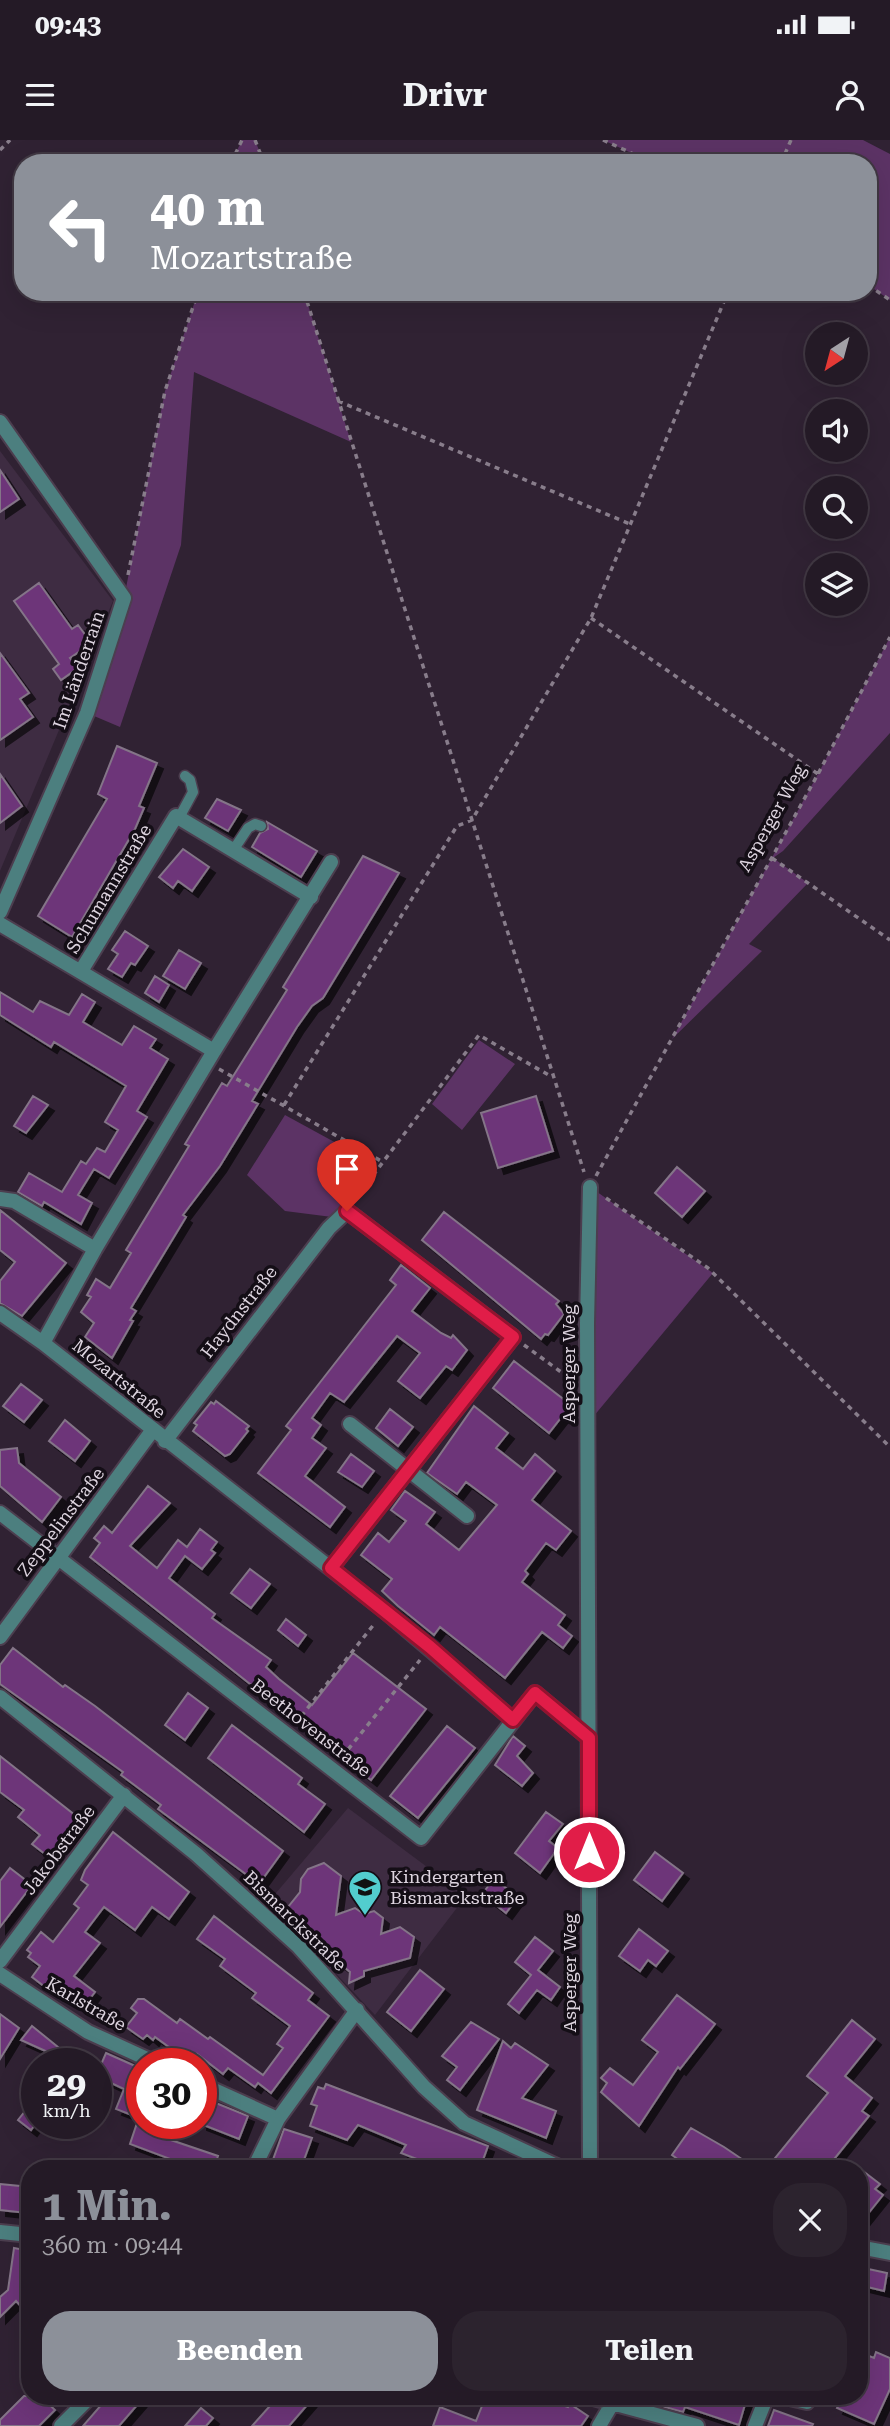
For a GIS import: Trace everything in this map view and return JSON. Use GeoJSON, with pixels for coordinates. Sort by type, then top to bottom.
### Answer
{"type":"FeatureCollection","features":[{"type":"Feature","properties":{"kind":"street","name":"Im Länderrain"},"geometry":{"type":"LineString","coordinates":[[0,422],[124,598],[87,713],[0,912]]}},
{"type":"Feature","properties":{"kind":"street","name":"Schumannstraße"},"geometry":{"type":"LineString","coordinates":[[81,971],[176,816],[178,818]]}},
{"type":"Feature","properties":{"kind":"street"},"geometry":{"type":"LineString","coordinates":[[178,818],[311,897]]}},
{"type":"Feature","properties":{"kind":"street"},"geometry":{"type":"LineString","coordinates":[[0,924],[81,971],[210,1057],[331,862]]}},
{"type":"Feature","properties":{"kind":"street","name":"Mozartstraße"},"geometry":{"type":"LineString","coordinates":[[210,1057],[95,1249],[43,1343],[430,1647],[513,1720]]}},
{"type":"Feature","properties":{"kind":"street","name":"Asperger Weg"},"geometry":{"type":"LineString","coordinates":[[590,1187],[590,2160]]}},
{"type":"Feature","properties":{"kind":"street"},"geometry":{"type":"LineString","coordinates":[[0,1199],[15,1201],[95,1249]]}},
{"type":"Feature","properties":{"kind":"street"},"geometry":{"type":"LineString","coordinates":[[331,1568],[513,1337],[347,1211]]}},
{"type":"Feature","properties":{"kind":"street","name":"Haydnstraße"},"geometry":{"type":"LineString","coordinates":[[165,1441],[329,1228],[347,1211]]}},
{"type":"Feature","properties":{"kind":"street"},"geometry":{"type":"LineString","coordinates":[[0,1313],[43,1343]]}},
{"type":"Feature","properties":{"kind":"street"},"geometry":{"type":"LineString","coordinates":[[350,1423],[467,1516]]}},
{"type":"Feature","properties":{"kind":"street","name":"Zeppelinstraße"},"geometry":{"type":"LineString","coordinates":[[0,1636],[152,1431]]}},
{"type":"Feature","properties":{"kind":"street","name":"Beethovenstraße"},"geometry":{"type":"LineString","coordinates":[[0,1513],[421,1838],[513,1720]]}},
{"type":"Feature","properties":{"kind":"street"},"geometry":{"type":"LineString","coordinates":[[513,1720],[535,1693],[589,1738]]}},
{"type":"Feature","properties":{"kind":"street","name":"Bismarckstraße"},"geometry":{"type":"LineString","coordinates":[[0,1697],[196,1854],[298,1946],[424,2087],[464,2123],[544,2160]]}},
{"type":"Feature","properties":{"kind":"street","name":"Jakobstraße"},"geometry":{"type":"LineString","coordinates":[[0,1961],[124,1795]]}},
{"type":"Feature","properties":{"kind":"street","name":"Karlstraße"},"geometry":{"type":"LineString","coordinates":[[0,1974],[88,2032],[126,2049]]}},
{"type":"Feature","properties":{"kind":"street"},"geometry":{"type":"LineString","coordinates":[[258,2160],[278,2119],[357,2010]]}},
{"type":"Feature","properties":{"kind":"street"},"geometry":{"type":"LineString","coordinates":[[217,2091],[278,2119]]}},
{"type":"Feature","properties":{"kind":"street"},"geometry":{"type":"LineString","coordinates":[[0,2232],[21,2234]]}},
{"type":"Feature","properties":{"kind":"street"},"geometry":{"type":"LineString","coordinates":[[868,2249],[890,2253]]}},
{"type":"Feature","properties":{"kind":"street"},"geometry":{"type":"LineString","coordinates":[[61,2426],[82,2405]]}},
{"type":"Feature","properties":{"kind":"street"},"geometry":{"type":"LineString","coordinates":[[599,2426],[609,2405]]}},
{"type":"Feature","properties":{"kind":"street"},"geometry":{"type":"LineString","coordinates":[[628,2405],[697,2426]]}},
{"type":"Feature","properties":{"kind":"street"},"geometry":{"type":"LineString","coordinates":[[755,2426],[763,2405]]}},
{"type":"Feature","properties":{"kind":"lane"},"geometry":{"type":"LineString","coordinates":[[178,818],[193,792],[190,780],[185,776]]}},
{"type":"Feature","properties":{"kind":"lane"},"geometry":{"type":"LineString","coordinates":[[234,849],[248,828],[255,824],[261,826]]}},
{"type":"Feature","properties":{"kind":"path"},"geometry":{"type":"LineString","coordinates":[[0,150],[10,140]]}},
{"type":"Feature","properties":{"kind":"path"},"geometry":{"type":"LineString","coordinates":[[603,140],[633,154]]}},
{"type":"Feature","properties":{"kind":"path"},"geometry":{"type":"LineString","coordinates":[[124,598],[165,391],[195,301]]}},
{"type":"Feature","properties":{"kind":"path"},"geometry":{"type":"LineString","coordinates":[[307,301],[590,1187],[708,1268],[890,1447]]}},
{"type":"Feature","properties":{"kind":"path"},"geometry":{"type":"LineString","coordinates":[[284,1105],[457,827],[472,820],[591,618],[724,301]]}},
{"type":"Feature","properties":{"kind":"path"},"geometry":{"type":"LineString","coordinates":[[338,401],[630,524]]}},
{"type":"Feature","properties":{"kind":"path"},"geometry":{"type":"LineString","coordinates":[[591,618],[818,774]]}},
{"type":"Feature","properties":{"kind":"path","name":"Asperger Weg"},"geometry":{"type":"LineString","coordinates":[[590,1187],[818,774],[890,636]]}},
{"type":"Feature","properties":{"kind":"path"},"geometry":{"type":"LineString","coordinates":[[772,858],[890,940]]}},
{"type":"Feature","properties":{"kind":"path"},"geometry":{"type":"LineString","coordinates":[[347,1211],[381,1161],[479,1035],[554,1078]]}},
{"type":"Feature","properties":{"kind":"path"},"geometry":{"type":"LineString","coordinates":[[210,1057],[284,1105],[381,1161]]}},
{"type":"Feature","properties":{"kind":"path"},"geometry":{"type":"LineString","coordinates":[[513,1337],[588,1391]]}},
{"type":"Feature","properties":{"kind":"path"},"geometry":{"type":"LineString","coordinates":[[287,1735],[385,1611]]}},
{"type":"Feature","properties":{"kind":"path"},"geometry":{"type":"LineString","coordinates":[[332,1769],[430,1647]]}},
{"type":"Feature","properties":{"kind":"shaded area"},"geometry":{"type":"Polygon","coordinates":[[[242,140],[255,140],[260,154],[235,154],[242,140]]]}},
{"type":"Feature","properties":{"kind":"shaded area"},"geometry":{"type":"Polygon","coordinates":[[[603,140],[863,140],[890,154],[890,300],[877,291],[877,154],[633,154],[603,140]]]}},
{"type":"Feature","properties":{"kind":"shaded area"},"geometry":{"type":"Polygon","coordinates":[[[195,301],[307,301],[351,442],[194,372],[181,545],[120,727],[87,713],[124,598],[165,391],[195,301]]]}},
{"type":"Feature","properties":{"kind":"shaded area"},"geometry":{"type":"Polygon","coordinates":[[[0,451],[113,601],[0,871],[0,451]]]}},
{"type":"Feature","properties":{"kind":"shaded area"},"geometry":{"type":"Polygon","coordinates":[[[890,637],[890,733],[783,851],[773,858],[808,883],[749,944],[762,951],[672,1039],[818,774],[890,637]]]}},
{"type":"Feature","properties":{"kind":"shaded area"},"geometry":{"type":"Polygon","coordinates":[[[479,1040],[515,1064],[462,1130],[432,1104],[479,1040]]]}},
{"type":"Feature","properties":{"kind":"shaded area"},"geometry":{"type":"Polygon","coordinates":[[[285,1115],[371,1162],[332,1217],[285,1211],[247,1175],[285,1115]]]}},
{"type":"Feature","properties":{"kind":"shaded area"},"geometry":{"type":"Polygon","coordinates":[[[590,1187],[713,1273],[588,1423],[590,1187]]]}},
{"type":"Feature","properties":{"kind":"shaded area","name":"Kindergarten Bismarckstraße"},"geometry":{"type":"Polygon","coordinates":[[[348,1808],[466,1896],[375,2015],[293,1928],[265,1906],[348,1808]]]}},
{"type":"Feature","properties":{"kind":"building"},"geometry":{"type":"Polygon","coordinates":[[[0,470],[19,499],[0,512],[0,470]]]}},
{"type":"Feature","properties":{"kind":"building"},"geometry":{"type":"Polygon","coordinates":[[[39,583],[72,629],[78,625],[89,640],[83,644],[86,647],[70,658],[78,668],[61,680],[53,669],[59,664],[14,601],[39,583]]]}},
{"type":"Feature","properties":{"kind":"building"},"geometry":{"type":"Polygon","coordinates":[[[0,653],[29,693],[20,699],[33,717],[0,740],[0,653]]]}},
{"type":"Feature","properties":{"kind":"building"},"geometry":{"type":"Polygon","coordinates":[[[117,746],[157,763],[139,806],[144,808],[135,829],[72,937],[38,916],[107,799],[98,794],[117,746]]]}},
{"type":"Feature","properties":{"kind":"building"},"geometry":{"type":"Polygon","coordinates":[[[0,774],[22,806],[0,823],[0,774]]]}},
{"type":"Feature","properties":{"kind":"building"},"geometry":{"type":"Polygon","coordinates":[[[217,799],[241,810],[228,831],[205,818],[217,799]]]}},
{"type":"Feature","properties":{"kind":"building"},"geometry":{"type":"Polygon","coordinates":[[[267,822],[317,851],[301,877],[252,847],[260,833],[268,829],[267,822]]]}},
{"type":"Feature","properties":{"kind":"building"},"geometry":{"type":"Polygon","coordinates":[[[183,849],[209,867],[192,891],[178,881],[173,888],[159,877],[183,849]]]}},
{"type":"Feature","properties":{"kind":"building"},"geometry":{"type":"Polygon","coordinates":[[[363,856],[399,873],[323,998],[312,1006],[297,1027],[252,1101],[258,1104],[220,1166],[183,1215],[186,1217],[131,1308],[136,1311],[130,1320],[133,1321],[112,1358],[85,1337],[94,1323],[81,1312],[91,1297],[87,1295],[96,1279],[110,1288],[131,1253],[126,1250],[189,1146],[185,1144],[222,1083],[227,1086],[287,990],[283,987],[363,856]]]}},
{"type":"Feature","properties":{"kind":"building"},"geometry":{"type":"Polygon","coordinates":[[[125,931],[148,946],[135,965],[131,963],[122,977],[108,969],[118,954],[112,950],[125,931]]]}},
{"type":"Feature","properties":{"kind":"building"},"geometry":{"type":"Polygon","coordinates":[[[179,950],[201,963],[185,989],[163,976],[179,950]]]}},
{"type":"Feature","properties":{"kind":"building"},"geometry":{"type":"Polygon","coordinates":[[[155,976],[169,985],[159,1002],[145,993],[155,976]]]}},
{"type":"Feature","properties":{"kind":"building"},"geometry":{"type":"Polygon","coordinates":[[[0,992],[33,1012],[40,1001],[69,1015],[82,994],[95,1002],[83,1022],[122,1045],[134,1026],[156,1039],[150,1048],[168,1059],[137,1111],[147,1117],[109,1178],[94,1169],[78,1195],[92,1203],[81,1224],[44,1202],[42,1206],[18,1192],[29,1173],[62,1192],[81,1161],[86,1164],[97,1148],[105,1152],[118,1130],[105,1122],[126,1086],[54,1042],[51,1047],[0,1015],[0,992]]]}},
{"type":"Feature","properties":{"kind":"building"},"geometry":{"type":"Polygon","coordinates":[[[33,1096],[48,1105],[26,1133],[14,1126],[33,1096]]]}},
{"type":"Feature","properties":{"kind":"building"},"geometry":{"type":"Polygon","coordinates":[[[536,1096],[553,1151],[498,1168],[481,1113],[536,1096]]]}},
{"type":"Feature","properties":{"kind":"building"},"geometry":{"type":"Polygon","coordinates":[[[677,1167],[705,1191],[682,1217],[655,1193],[677,1167]]]}},
{"type":"Feature","properties":{"kind":"building"},"geometry":{"type":"Polygon","coordinates":[[[0,1210],[66,1263],[22,1316],[0,1303],[0,1281],[15,1262],[0,1250],[0,1210]]]}},
{"type":"Feature","properties":{"kind":"building"},"geometry":{"type":"Polygon","coordinates":[[[444,1212],[559,1301],[556,1304],[564,1314],[548,1335],[545,1334],[541,1339],[422,1240],[444,1212]]]}},
{"type":"Feature","properties":{"kind":"building"},"geometry":{"type":"Polygon","coordinates":[[[401,1265],[430,1288],[412,1311],[441,1333],[451,1338],[453,1335],[467,1350],[452,1370],[446,1366],[420,1398],[398,1381],[420,1353],[397,1336],[344,1402],[330,1393],[312,1418],[321,1425],[312,1438],[326,1448],[305,1476],[345,1507],[330,1527],[258,1473],[291,1430],[286,1426],[396,1285],[390,1280],[401,1265]]]}},
{"type":"Feature","properties":{"kind":"building"},"geometry":{"type":"Polygon","coordinates":[[[514,1361],[571,1405],[549,1433],[493,1388],[514,1361]]]}},
{"type":"Feature","properties":{"kind":"building"},"geometry":{"type":"Polygon","coordinates":[[[21,1384],[42,1400],[24,1422],[3,1406],[21,1384]]]}},
{"type":"Feature","properties":{"kind":"building"},"geometry":{"type":"Polygon","coordinates":[[[216,1401],[249,1426],[230,1454],[225,1456],[193,1431],[197,1425],[194,1423],[211,1402],[214,1404],[216,1401]]]}},
{"type":"Feature","properties":{"kind":"building"},"geometry":{"type":"Polygon","coordinates":[[[474,1406],[508,1433],[496,1448],[523,1469],[535,1454],[555,1471],[532,1500],[571,1531],[556,1550],[546,1543],[525,1571],[528,1574],[522,1582],[565,1615],[558,1625],[572,1636],[563,1648],[542,1632],[505,1678],[440,1627],[434,1635],[398,1606],[382,1591],[392,1579],[361,1555],[378,1533],[389,1542],[406,1521],[391,1510],[405,1491],[435,1512],[426,1524],[459,1550],[497,1505],[466,1482],[457,1494],[427,1473],[474,1406]]]}},
{"type":"Feature","properties":{"kind":"building"},"geometry":{"type":"Polygon","coordinates":[[[390,1409],[413,1427],[398,1446],[376,1428],[390,1409]]]}},
{"type":"Feature","properties":{"kind":"building"},"geometry":{"type":"Polygon","coordinates":[[[65,1420],[90,1441],[75,1461],[49,1441],[65,1420]]]}},
{"type":"Feature","properties":{"kind":"building"},"geometry":{"type":"Polygon","coordinates":[[[17,1448],[19,1463],[61,1497],[42,1522],[0,1486],[0,1450],[17,1448]]]}},
{"type":"Feature","properties":{"kind":"building"},"geometry":{"type":"Polygon","coordinates":[[[351,1454],[374,1471],[362,1487],[338,1472],[351,1454]]]}},
{"type":"Feature","properties":{"kind":"building"},"geometry":{"type":"Polygon","coordinates":[[[148,1486],[170,1503],[130,1546],[157,1568],[178,1540],[187,1547],[200,1529],[217,1542],[211,1550],[215,1553],[202,1569],[185,1556],[169,1578],[215,1614],[212,1618],[271,1660],[266,1667],[279,1679],[312,1705],[353,1653],[426,1709],[371,1780],[90,1557],[100,1543],[94,1538],[104,1526],[112,1533],[148,1486]]]}},
{"type":"Feature","properties":{"kind":"building"},"geometry":{"type":"Polygon","coordinates":[[[250,1569],[270,1584],[251,1608],[231,1593],[250,1569]]]}},
{"type":"Feature","properties":{"kind":"building"},"geometry":{"type":"Polygon","coordinates":[[[286,1619],[306,1635],[298,1646],[278,1630],[286,1619]]]}},
{"type":"Feature","properties":{"kind":"building"},"geometry":{"type":"Polygon","coordinates":[[[13,1648],[63,1687],[65,1685],[95,1706],[283,1851],[259,1884],[158,1809],[161,1805],[121,1775],[123,1772],[0,1684],[0,1665],[13,1648]]]}},
{"type":"Feature","properties":{"kind":"building"},"geometry":{"type":"Polygon","coordinates":[[[188,1693],[208,1708],[185,1740],[165,1725],[188,1693]]]}},
{"type":"Feature","properties":{"kind":"building"},"geometry":{"type":"Polygon","coordinates":[[[232,1725],[302,1778],[298,1784],[325,1804],[304,1832],[208,1758],[232,1725]]]}},
{"type":"Feature","properties":{"kind":"building"},"geometry":{"type":"Polygon","coordinates":[[[447,1726],[475,1748],[418,1818],[390,1796],[447,1726]]]}},
{"type":"Feature","properties":{"kind":"building"},"geometry":{"type":"Polygon","coordinates":[[[513,1736],[525,1746],[517,1756],[533,1773],[522,1786],[495,1765],[513,1736]]]}},
{"type":"Feature","properties":{"kind":"building"},"geometry":{"type":"Polygon","coordinates":[[[0,1756],[85,1823],[66,1847],[62,1844],[50,1858],[32,1844],[40,1835],[18,1817],[24,1810],[0,1792],[0,1756]]]}},
{"type":"Feature","properties":{"kind":"building"},"geometry":{"type":"Polygon","coordinates":[[[546,1812],[563,1824],[549,1841],[558,1848],[540,1873],[515,1853],[546,1812]]]}},
{"type":"Feature","properties":{"kind":"building"},"geometry":{"type":"Polygon","coordinates":[[[113,1832],[189,1892],[169,1919],[152,1907],[135,1930],[104,1907],[85,1932],[100,1943],[74,1976],[95,1992],[82,2009],[48,1983],[45,1987],[32,1977],[40,1966],[28,1957],[31,1953],[27,1950],[41,1932],[53,1942],[79,1908],[74,1904],[88,1885],[81,1880],[85,1870],[113,1832]]]}},
{"type":"Feature","properties":{"kind":"building"},"geometry":{"type":"Polygon","coordinates":[[[655,1852],[683,1873],[662,1901],[634,1880],[655,1852]]]}},
{"type":"Feature","properties":{"kind":"building"},"geometry":{"type":"Polygon","coordinates":[[[324,1863],[341,1876],[336,1915],[355,1908],[364,1914],[374,1911],[383,1918],[381,1934],[400,1927],[414,1937],[410,1958],[364,1971],[364,1976],[349,1983],[350,1972],[318,1946],[316,1948],[297,1929],[300,1925],[284,1912],[300,1892],[301,1879],[308,1869],[324,1863]]]}},
{"type":"Feature","properties":{"kind":"building"},"geometry":{"type":"Polygon","coordinates":[[[10,1868],[32,1885],[0,1927],[0,1881],[10,1868]]]}},
{"type":"Feature","properties":{"kind":"building"},"geometry":{"type":"Polygon","coordinates":[[[494,1879],[518,1897],[506,1913],[482,1894],[494,1879]]]}},
{"type":"Feature","properties":{"kind":"building"},"geometry":{"type":"Polygon","coordinates":[[[214,1916],[313,1993],[308,2000],[329,2016],[271,2093],[258,2083],[255,2087],[228,2068],[223,2074],[217,2069],[217,2048],[170,2048],[155,2037],[153,2040],[147,2035],[143,2039],[126,2027],[137,2013],[131,2008],[138,1999],[144,1999],[177,2023],[180,2019],[208,2039],[210,2037],[263,2075],[283,2048],[277,2044],[290,2026],[252,1998],[256,1993],[220,1966],[225,1959],[197,1939],[214,1916]]]}},
{"type":"Feature","properties":{"kind":"building"},"geometry":{"type":"Polygon","coordinates":[[[639,1929],[668,1951],[656,1966],[648,1960],[640,1971],[619,1956],[639,1929]]]}},
{"type":"Feature","properties":{"kind":"building"},"geometry":{"type":"Polygon","coordinates":[[[535,1937],[553,1951],[538,1970],[560,1987],[551,2000],[537,1990],[519,2013],[508,2004],[531,1975],[515,1962],[535,1937]]]}},
{"type":"Feature","properties":{"kind":"building"},"geometry":{"type":"Polygon","coordinates":[[[420,1970],[444,1989],[411,2031],[387,2012],[420,1970]]]}},
{"type":"Feature","properties":{"kind":"building"},"geometry":{"type":"Polygon","coordinates":[[[677,1995],[715,2024],[680,2069],[678,2067],[639,2126],[601,2092],[607,2083],[601,2078],[610,2068],[633,2085],[658,2052],[642,2040],[677,1995]]]}},
{"type":"Feature","properties":{"kind":"building"},"geometry":{"type":"Polygon","coordinates":[[[0,2014],[19,2028],[0,2059],[0,2014]]]}},
{"type":"Feature","properties":{"kind":"building"},"geometry":{"type":"Polygon","coordinates":[[[852,2020],[875,2039],[845,2076],[872,2098],[862,2111],[869,2116],[833,2160],[774,2160],[828,2093],[807,2076],[852,2020]]]}},
{"type":"Feature","properties":{"kind":"building"},"geometry":{"type":"Polygon","coordinates":[[[471,2022],[499,2039],[460,2090],[447,2080],[457,2067],[442,2056],[471,2022]]]}},
{"type":"Feature","properties":{"kind":"building"},"geometry":{"type":"Polygon","coordinates":[[[32,2026],[59,2048],[39,2048],[21,2040],[32,2026]]]}},
{"type":"Feature","properties":{"kind":"building"},"geometry":{"type":"Polygon","coordinates":[[[503,2041],[511,2048],[515,2043],[548,2065],[522,2098],[556,2111],[546,2138],[477,2110],[503,2041]]]}},
{"type":"Feature","properties":{"kind":"building"},"geometry":{"type":"Polygon","coordinates":[[[112,2056],[126,2062],[126,2113],[116,2109],[124,2089],[112,2083],[112,2056]]]}},
{"type":"Feature","properties":{"kind":"building"},"geometry":{"type":"Polygon","coordinates":[[[326,2084],[488,2146],[483,2160],[419,2160],[401,2153],[406,2145],[358,2125],[347,2140],[310,2126],[317,2106],[311,2104],[318,2087],[324,2089],[326,2084]]]}},
{"type":"Feature","properties":{"kind":"building"},"geometry":{"type":"Polygon","coordinates":[[[217,2103],[248,2116],[239,2139],[217,2130],[217,2103]]]}},
{"type":"Feature","properties":{"kind":"building"},"geometry":{"type":"Polygon","coordinates":[[[691,2128],[743,2160],[679,2160],[672,2155],[691,2128]]]}},
{"type":"Feature","properties":{"kind":"building"},"geometry":{"type":"Polygon","coordinates":[[[284,2129],[312,2138],[304,2160],[273,2160],[284,2129]]]}},
{"type":"Feature","properties":{"kind":"building"},"geometry":{"type":"Polygon","coordinates":[[[132,2139],[168,2139],[218,2156],[217,2160],[173,2160],[130,2144],[132,2139]]]}},
{"type":"Feature","properties":{"kind":"building"},"geometry":{"type":"Polygon","coordinates":[[[868,2175],[880,2184],[875,2189],[883,2195],[868,2214],[868,2175]]]}},
{"type":"Feature","properties":{"kind":"building"},"geometry":{"type":"Polygon","coordinates":[[[0,2184],[21,2186],[21,2212],[0,2210],[0,2184]]]}},
{"type":"Feature","properties":{"kind":"building"},"geometry":{"type":"Polygon","coordinates":[[[14,2248],[21,2249],[21,2306],[16,2301],[0,2317],[0,2297],[8,2290],[14,2248]]]}},
{"type":"Feature","properties":{"kind":"building"},"geometry":{"type":"Polygon","coordinates":[[[868,2269],[887,2273],[884,2291],[868,2287],[868,2269]]]}},
{"type":"Feature","properties":{"kind":"building"},"geometry":{"type":"Polygon","coordinates":[[[876,2352],[890,2358],[890,2389],[874,2424],[837,2408],[838,2405],[868,2405],[868,2356],[874,2358],[876,2352]]]}},
{"type":"Feature","properties":{"kind":"building"},"geometry":{"type":"Polygon","coordinates":[[[21,2399],[21,2405],[50,2405],[55,2410],[39,2426],[0,2426],[0,2420],[21,2399]]]}},
{"type":"Feature","properties":{"kind":"building"},"geometry":{"type":"Polygon","coordinates":[[[101,2405],[137,2405],[119,2426],[83,2426],[101,2405]]]}},
{"type":"Feature","properties":{"kind":"building"},"geometry":{"type":"Polygon","coordinates":[[[267,2405],[307,2405],[289,2426],[252,2426],[269,2407],[267,2405]]]}},
{"type":"Feature","properties":{"kind":"building"},"geometry":{"type":"Polygon","coordinates":[[[482,2405],[572,2405],[588,2416],[581,2426],[433,2426],[440,2407],[476,2421],[482,2405]]]}},
{"type":"Feature","properties":{"kind":"building"},"geometry":{"type":"Polygon","coordinates":[[[660,2405],[745,2405],[739,2425],[685,2407],[683,2412],[660,2405]]]}},
{"type":"Feature","properties":{"kind":"building"},"geometry":{"type":"Polygon","coordinates":[[[201,2408],[213,2418],[206,2426],[185,2426],[201,2408]]]}},
{"type":"Feature","properties":{"kind":"building"},"geometry":{"type":"Polygon","coordinates":[[[774,2410],[813,2424],[768,2426],[774,2410]]]}},
{"type":"Feature","properties":{"kind":"place","name":"Kindergarten Bismarckstraße"},"geometry":{"type":"Point","coordinates":[365,1917]}},
{"type":"Feature","properties":{"kind":"route"},"geometry":{"type":"LineString","coordinates":[[347,1211],[513,1337],[331,1568],[430,1647],[513,1720],[535,1693],[589,1738],[589,1852]]}}]}
